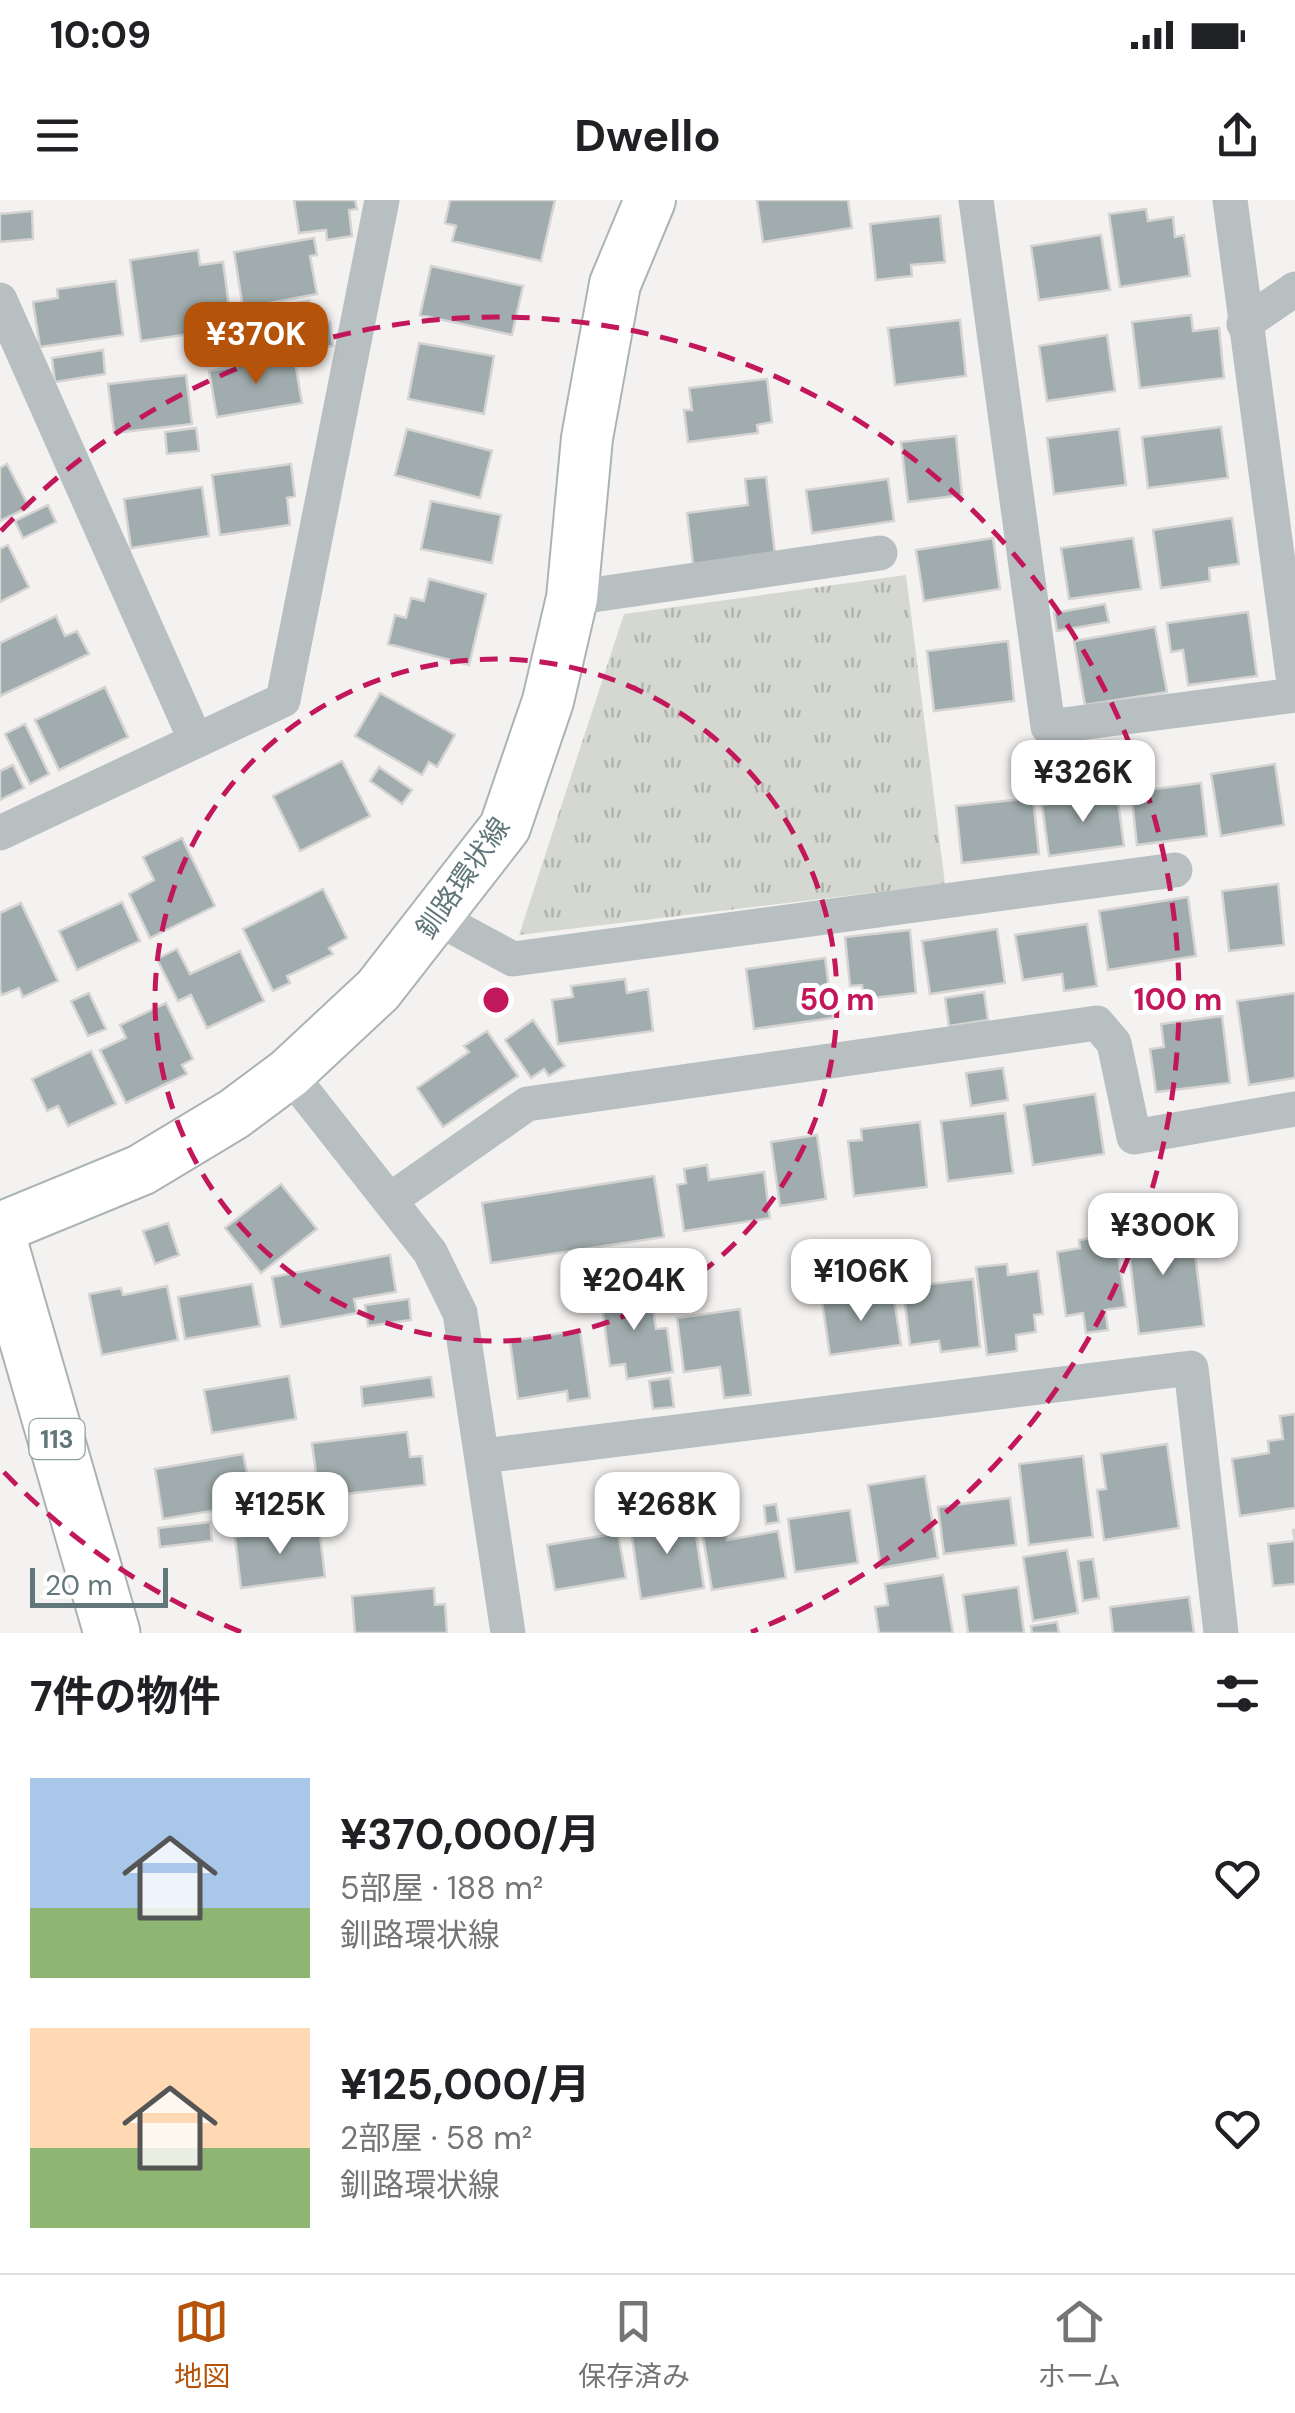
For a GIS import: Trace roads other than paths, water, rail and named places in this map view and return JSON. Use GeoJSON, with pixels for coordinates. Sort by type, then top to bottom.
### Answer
{"type":"FeatureCollection","features":[{"type":"Feature","properties":{"kind":"main road","name":"113"},"geometry":{"type":"LineString","coordinates":[[0,1245],[112,1633]]}},
{"type":"Feature","properties":{"kind":"street"},"geometry":{"type":"LineString","coordinates":[[0,833],[283,700],[382,200]]}},
{"type":"Feature","properties":{"kind":"street","name":"釧路環状線"},"geometry":{"type":"LineString","coordinates":[[0,1228],[142,1170],[234,1114],[288,1073],[378,990],[505,827],[548,701],[572,598],[587,438],[616,284],[650,200]]}},
{"type":"Feature","properties":{"kind":"street"},"geometry":{"type":"LineString","coordinates":[[976,200],[1048,727],[1295,693],[1230,200]]}},
{"type":"Feature","properties":{"kind":"street"},"geometry":{"type":"LineString","coordinates":[[1244,324],[1295,290]]}},
{"type":"Feature","properties":{"kind":"street"},"geometry":{"type":"LineString","coordinates":[[0,300],[196,741]]}},
{"type":"Feature","properties":{"kind":"street"},"geometry":{"type":"LineString","coordinates":[[572,598],[880,554]]}},
{"type":"Feature","properties":{"kind":"street"},"geometry":{"type":"LineString","coordinates":[[437,918],[513,959],[1175,870]]}},
{"type":"Feature","properties":{"kind":"street"},"geometry":{"type":"LineString","coordinates":[[390,1200],[526,1104],[1097,1023],[1114,1043],[1134,1136],[1295,1109]]}},
{"type":"Feature","properties":{"kind":"street"},"geometry":{"type":"LineString","coordinates":[[288,1073],[430,1252],[460,1313],[508,1633]]}},
{"type":"Feature","properties":{"kind":"street"},"geometry":{"type":"LineString","coordinates":[[483,1456],[1192,1368],[1221,1633]]}}]}
